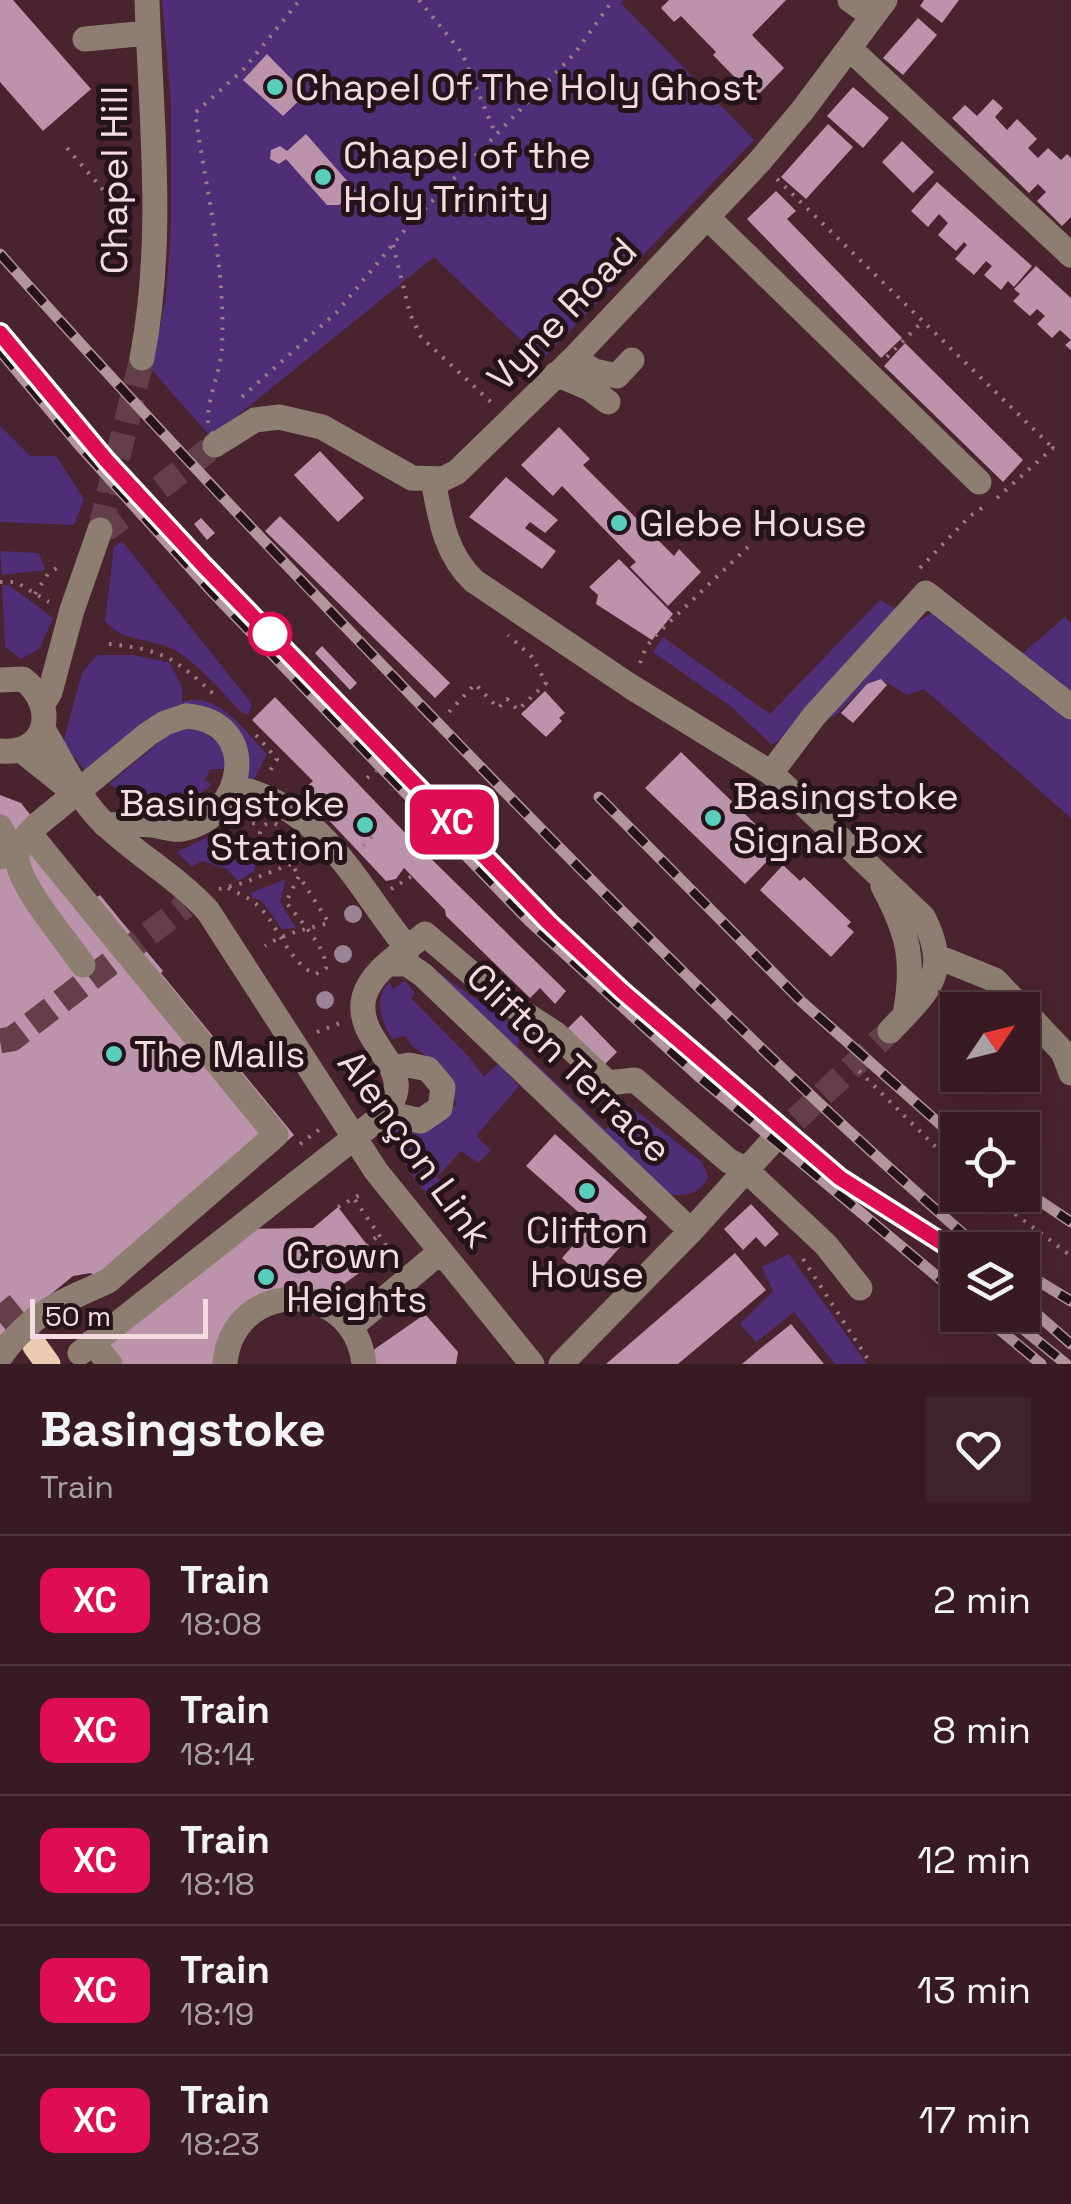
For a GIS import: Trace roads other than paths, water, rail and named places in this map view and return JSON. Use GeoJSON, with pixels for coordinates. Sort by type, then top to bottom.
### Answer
{"type":"FeatureCollection","features":[{"type":"Feature","properties":{"kind":"street","name":"Chapel Hill"},"geometry":{"type":"LineString","coordinates":[[142,358],[152,309],[154,265],[154,121],[147,0]]}},
{"type":"Feature","properties":{"kind":"street"},"geometry":{"type":"LineString","coordinates":[[850,0],[879,8]]}},
{"type":"Feature","properties":{"kind":"street","name":"Vyne Road"},"geometry":{"type":"LineString","coordinates":[[433,480],[457,472],[565,366],[759,162],[879,8]]}},
{"type":"Feature","properties":{"kind":"street"},"geometry":{"type":"LineString","coordinates":[[85,39],[148,33]]}},
{"type":"Feature","properties":{"kind":"street"},"geometry":{"type":"LineString","coordinates":[[850,49],[1071,255]]}},
{"type":"Feature","properties":{"kind":"street"},"geometry":{"type":"LineString","coordinates":[[707,217],[979,482]]}},
{"type":"Feature","properties":{"kind":"street"},"geometry":{"type":"LineString","coordinates":[[565,366],[617,376],[632,360]]}},
{"type":"Feature","properties":{"kind":"street"},"geometry":{"type":"LineString","coordinates":[[565,366],[608,402]]}},
{"type":"Feature","properties":{"kind":"street"},"geometry":{"type":"LineString","coordinates":[[219,444],[256,420],[280,417],[322,428],[412,478],[433,480],[442,530],[460,567],[474,580],[630,686],[764,769],[793,791],[923,917],[938,957],[935,979],[898,1023],[912,976],[907,942],[877,874]]}},
{"type":"Feature","properties":{"kind":"street"},"geometry":{"type":"LineString","coordinates":[[43,729],[44,702],[100,530]]}},
{"type":"Feature","properties":{"kind":"street"},"geometry":{"type":"LineString","coordinates":[[764,769],[926,592],[1071,707]]}},
{"type":"Feature","properties":{"kind":"street"},"geometry":{"type":"LineString","coordinates":[[44,702],[12,680],[45,654],[72,610]]}},
{"type":"Feature","properties":{"kind":"street"},"geometry":{"type":"LineString","coordinates":[[83,966],[26,884],[17,858],[22,840],[165,723],[186,716],[212,722],[224,730],[232,742],[238,769],[233,789],[215,813],[182,830],[105,825]]}},
{"type":"Feature","properties":{"kind":"street","name":"Alençon Link"},"geometry":{"type":"LineString","coordinates":[[82,798],[11,751],[43,729],[82,798],[105,825],[172,877],[208,911],[397,1200],[532,1364]]}},
{"type":"Feature","properties":{"kind":"street"},"geometry":{"type":"LineString","coordinates":[[250,791],[274,798],[328,842],[398,956]]}},
{"type":"Feature","properties":{"kind":"street"},"geometry":{"type":"LineString","coordinates":[[0,826],[10,848],[0,858]]}},
{"type":"Feature","properties":{"kind":"street"},"geometry":{"type":"LineString","coordinates":[[0,1357],[18,1332],[49,1307],[108,1280],[276,1135],[33,829]]}},
{"type":"Feature","properties":{"kind":"street"},"geometry":{"type":"LineString","coordinates":[[110,1364],[86,1348],[390,1106],[396,1096],[394,1068],[372,1038],[363,1014],[364,995],[375,977],[424,934],[499,997],[556,1034],[608,1082],[635,1080],[729,1161],[745,1170],[826,1246],[860,1288]]}},
{"type":"Feature","properties":{"kind":"street","name":"Clifton Terrace"},"geometry":{"type":"LineString","coordinates":[[398,956],[424,975],[691,1231]]}},
{"type":"Feature","properties":{"kind":"street"},"geometry":{"type":"LineString","coordinates":[[938,957],[995,980],[1063,1052],[1071,1073]]}},
{"type":"Feature","properties":{"kind":"street"},"geometry":{"type":"LineString","coordinates":[[390,1106],[400,1116],[421,1120],[440,1108],[444,1087],[428,1068],[394,1068]]}},
{"type":"Feature","properties":{"kind":"street"},"geometry":{"type":"LineString","coordinates":[[561,1364],[769,1145]]}},
{"type":"Feature","properties":{"kind":"street"},"geometry":{"type":"LineString","coordinates":[[351,1327],[440,1252]]}},
{"type":"Feature","properties":{"kind":"street"},"geometry":{"type":"LineString","coordinates":[[225,1364],[226,1351],[236,1330],[250,1314],[270,1302],[292,1298],[315,1301],[335,1311],[351,1327],[362,1348],[364,1364]]}},
{"type":"Feature","properties":{"kind":"tunnel"},"geometry":{"type":"LineString","coordinates":[[100,530],[142,358]]}},
{"type":"Feature","properties":{"kind":"tunnel"},"geometry":{"type":"LineString","coordinates":[[100,530],[215,445]]}},
{"type":"Feature","properties":{"kind":"tunnel"},"geometry":{"type":"LineString","coordinates":[[0,1041],[12,1039],[185,906]]}},
{"type":"Feature","properties":{"kind":"tunnel"},"geometry":{"type":"LineString","coordinates":[[769,1145],[890,1031]]}},
{"type":"Feature","properties":{"kind":"tunnel"},"geometry":{"type":"LineString","coordinates":[[0,1303],[35,1346]]}},
{"type":"Feature","properties":{"kind":"railway"},"geometry":{"type":"LineString","coordinates":[[0,254],[230,505],[590,879],[783,1069],[962,1232]]}},
{"type":"Feature","properties":{"kind":"railway"},"geometry":{"type":"LineString","coordinates":[[0,351],[213,593],[529,921],[698,1076],[940,1279]]}},
{"type":"Feature","properties":{"kind":"railway"},"geometry":{"type":"LineString","coordinates":[[599,797],[802,1002],[940,1124]]}},
{"type":"Feature","properties":{"kind":"railway"},"geometry":{"type":"LineString","coordinates":[[840,1179],[940,1242]]}},
{"type":"Feature","properties":{"kind":"railway"},"geometry":{"type":"LineString","coordinates":[[1040,1201],[1071,1222]]}},
{"type":"Feature","properties":{"kind":"railway"},"geometry":{"type":"LineString","coordinates":[[1040,1282],[1071,1301]]}},
{"type":"Feature","properties":{"kind":"railway"},"geometry":{"type":"LineString","coordinates":[[1040,1317],[1071,1344]]}},
{"type":"Feature","properties":{"kind":"railway"},"geometry":{"type":"LineString","coordinates":[[1002,1332],[1041,1364]]}},
{"type":"Feature","properties":{"kind":"railway"},"geometry":{"type":"LineString","coordinates":[[1027,1332],[1066,1364]]}},
{"type":"Feature","properties":{"kind":"train","name":"XC"},"geometry":{"type":"LineString","coordinates":[[0,333],[106,460],[204,566],[549,923],[623,992],[840,1178],[940,1243]]}},
{"type":"Feature","properties":{"kind":"place","name":"Chapel Of The Holy Ghost"},"geometry":{"type":"Point","coordinates":[275,87]}},
{"type":"Feature","properties":{"kind":"place","name":"Chapel of the Holy Trinity"},"geometry":{"type":"Point","coordinates":[323,177]}},
{"type":"Feature","properties":{"kind":"place","name":"Glebe House"},"geometry":{"type":"Point","coordinates":[619,523]}},
{"type":"Feature","properties":{"kind":"place","name":"Basingstoke Signal Box"},"geometry":{"type":"Point","coordinates":[713,818]}},
{"type":"Feature","properties":{"kind":"place","name":"Basingstoke Station"},"geometry":{"type":"Point","coordinates":[365,825]}},
{"type":"Feature","properties":{"kind":"place","name":"The Malls"},"geometry":{"type":"Point","coordinates":[114,1054]}},
{"type":"Feature","properties":{"kind":"place","name":"Clifton House"},"geometry":{"type":"Point","coordinates":[587,1191]}},
{"type":"Feature","properties":{"kind":"place","name":"Crown Heights"},"geometry":{"type":"Point","coordinates":[266,1277]}}]}
